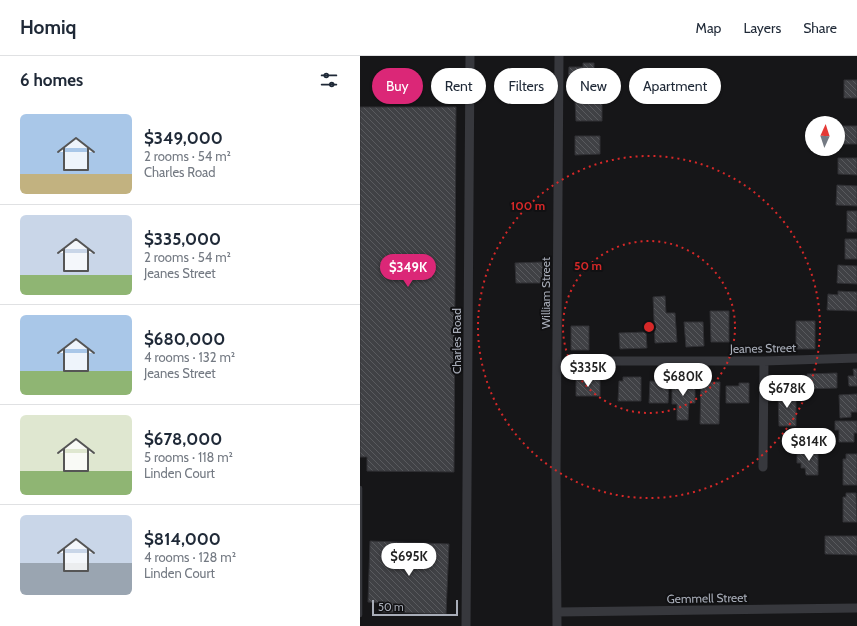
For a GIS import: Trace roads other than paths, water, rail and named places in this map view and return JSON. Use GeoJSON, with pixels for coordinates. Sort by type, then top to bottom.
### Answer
{"type":"FeatureCollection","features":[{"type":"Feature","properties":{"kind":"street","name":"Charles Road"},"geometry":{"type":"LineString","coordinates":[[466,626],[470,56]]}},
{"type":"Feature","properties":{"kind":"street","name":"William Street"},"geometry":{"type":"LineString","coordinates":[[557,626],[556,473],[559,56]]}},
{"type":"Feature","properties":{"kind":"street","name":"Jeanes Street"},"geometry":{"type":"LineString","coordinates":[[574,361],[764,361],[857,358]]}},
{"type":"Feature","properties":{"kind":"street"},"geometry":{"type":"LineString","coordinates":[[763,467],[764,361]]}},
{"type":"Feature","properties":{"kind":"street","name":"Gemmell Street"},"geometry":{"type":"LineString","coordinates":[[557,612],[857,608]]}},
{"type":"Feature","properties":{"kind":"lane"},"geometry":{"type":"LineString","coordinates":[[360,488],[360,615]]}}]}
